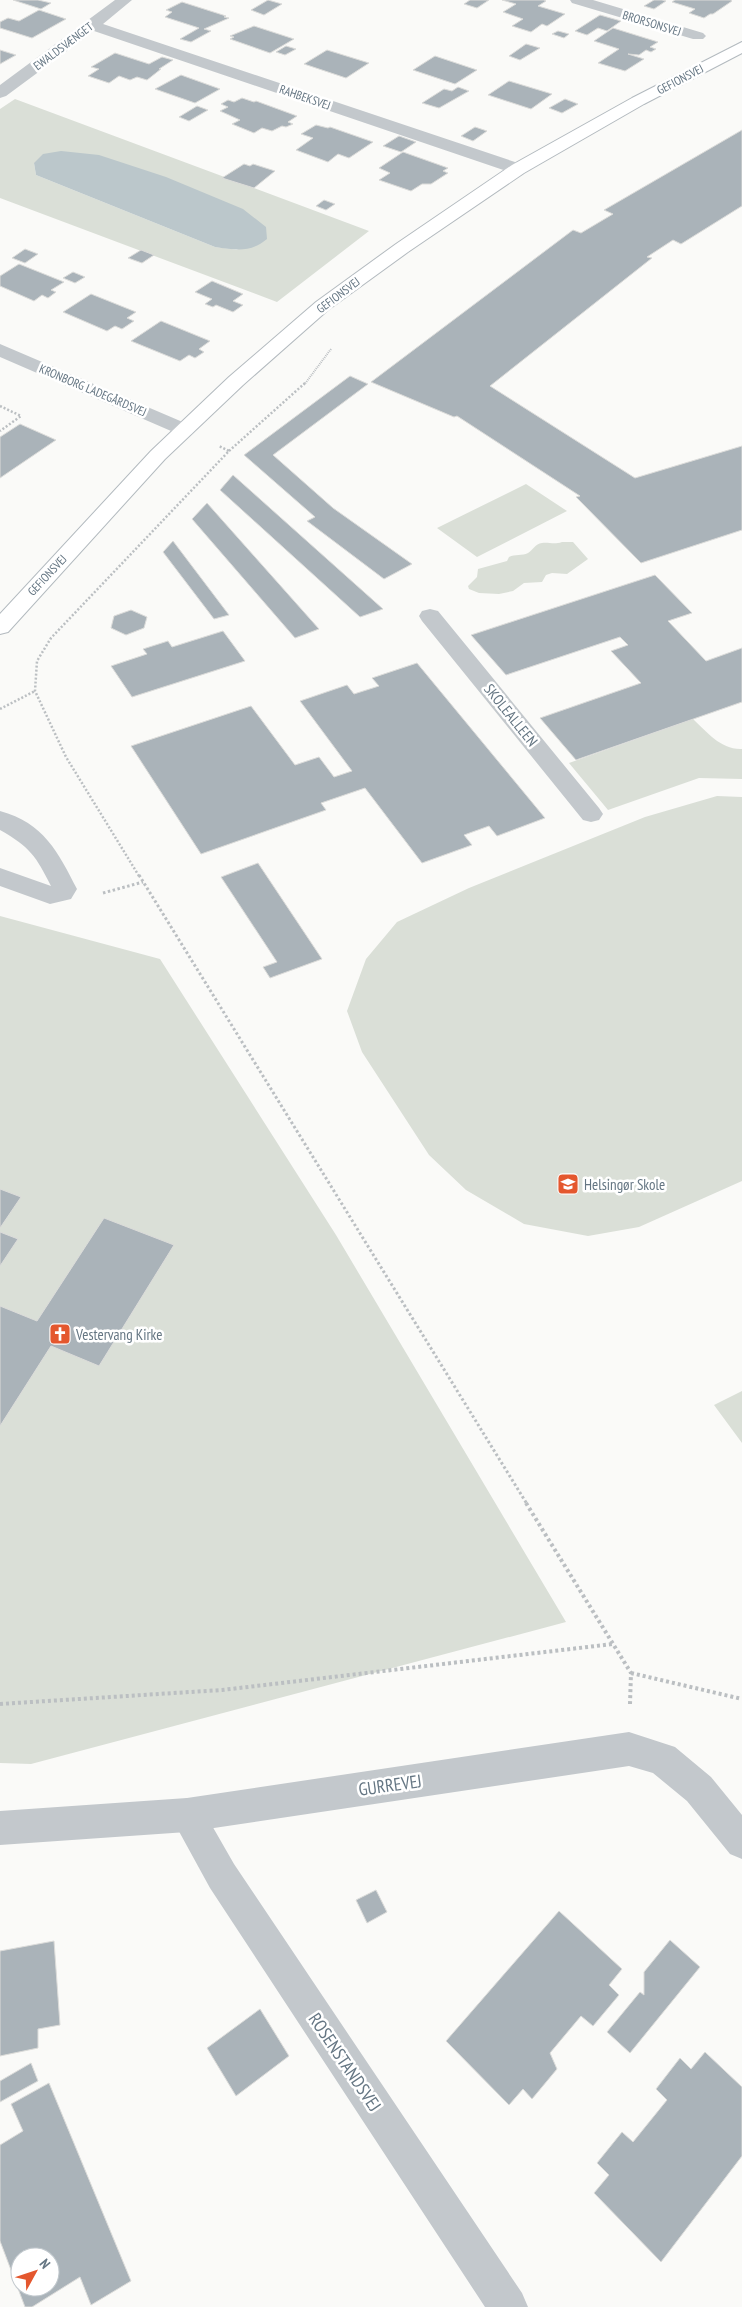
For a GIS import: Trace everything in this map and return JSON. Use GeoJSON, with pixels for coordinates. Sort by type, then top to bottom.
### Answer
{"type":"FeatureCollection","features":[{"type":"Feature","properties":{"kind":"main road","name":"GEFIONSVEJ"},"geometry":{"type":"LineString","coordinates":[[0,627],[158,455],[236,381],[322,306],[402,248],[518,169],[638,101],[742,47]]}},
{"type":"Feature","properties":{"kind":"street","name":"EWALDSVÆNGET"},"geometry":{"type":"LineString","coordinates":[[0,93],[125,0]]}},
{"type":"Feature","properties":{"kind":"street","name":"BRORSONSVEJ"},"geometry":{"type":"LineString","coordinates":[[577,0],[698,36]]}},
{"type":"Feature","properties":{"kind":"street","name":"RAHBEKSVEJ"},"geometry":{"type":"LineString","coordinates":[[92,25],[518,169]]}},
{"type":"Feature","properties":{"kind":"street","name":"KRONBORG LADEGÅRDSVEJ"},"geometry":{"type":"LineString","coordinates":[[0,350],[185,430]]}},
{"type":"Feature","properties":{"kind":"street","name":"SKOLEALLEEN"},"geometry":{"type":"LineString","coordinates":[[430,616],[591,814]]}},
{"type":"Feature","properties":{"kind":"street"},"geometry":{"type":"LineString","coordinates":[[0,819],[28,835],[45,851],[65,889],[62,893],[50,895],[0,877]]}},
{"type":"Feature","properties":{"kind":"street","name":"GURREVEJ"},"geometry":{"type":"LineString","coordinates":[[0,1828],[187,1815],[629,1749],[663,1759],[699,1789],[742,1842]]}},
{"type":"Feature","properties":{"kind":"street","name":"ROSENSTANDSVEJ"},"geometry":{"type":"LineString","coordinates":[[187,1815],[222,1876],[508,2307]]}},
{"type":"Feature","properties":{"kind":"path"},"geometry":{"type":"LineString","coordinates":[[336,342],[309,380],[229,451],[51,638],[37,661],[35,691],[66,757],[631,1674],[629,1749]]}},
{"type":"Feature","properties":{"kind":"path"},"geometry":{"type":"LineString","coordinates":[[0,406],[21,416],[0,431]]}},
{"type":"Feature","properties":{"kind":"path"},"geometry":{"type":"LineString","coordinates":[[185,430],[229,451]]}},
{"type":"Feature","properties":{"kind":"path"},"geometry":{"type":"LineString","coordinates":[[0,709],[35,691]]}},
{"type":"Feature","properties":{"kind":"path"},"geometry":{"type":"LineString","coordinates":[[0,1704],[222,1690],[613,1644]]}},
{"type":"Feature","properties":{"kind":"path"},"geometry":{"type":"LineString","coordinates":[[631,1674],[742,1699]]}},
{"type":"Feature","properties":{"kind":"shaded area"},"geometry":{"type":"Polygon","coordinates":[[[15,99],[369,231],[277,302],[0,198],[0,109],[15,99]],[[34,163],[36,175],[215,247],[239,250],[34,163]]]}},
{"type":"Feature","properties":{"kind":"shaded area"},"geometry":{"type":"Polygon","coordinates":[[[61,151],[99,155],[166,177],[243,209],[266,227],[267,239],[255,247],[249,248],[215,247],[36,175],[34,163],[43,154],[61,151]]]}},
{"type":"Feature","properties":{"kind":"shaded area"},"geometry":{"type":"Polygon","coordinates":[[[526,484],[567,511],[477,557],[437,528],[526,484]]]}},
{"type":"Feature","properties":{"kind":"shaded area"},"geometry":{"type":"Polygon","coordinates":[[[573,542],[588,559],[567,574],[552,573],[546,575],[542,582],[524,583],[513,591],[499,594],[479,593],[469,589],[468,586],[477,577],[478,569],[507,561],[511,556],[528,553],[540,544],[573,542]]]}},
{"type":"Feature","properties":{"kind":"shaded area"},"geometry":{"type":"Polygon","coordinates":[[[693,719],[727,747],[742,749],[742,779],[699,778],[608,810],[569,763],[693,719]]]}},
{"type":"Feature","properties":{"kind":"shaded area"},"geometry":{"type":"Polygon","coordinates":[[[717,796],[742,797],[742,1181],[639,1227],[588,1236],[524,1224],[466,1190],[429,1155],[362,1052],[347,1011],[366,959],[397,922],[469,888],[645,817],[717,796]]]}},
{"type":"Feature","properties":{"kind":"shaded area"},"geometry":{"type":"Polygon","coordinates":[[[0,916],[160,959],[336,1235],[566,1622],[31,1764],[0,1763],[0,916]]]}},
{"type":"Feature","properties":{"kind":"shaded area"},"geometry":{"type":"Polygon","coordinates":[[[742,1391],[742,1443],[714,1405],[742,1391]]]}},
{"type":"Feature","properties":{"kind":"building"},"geometry":{"type":"Polygon","coordinates":[[[13,0],[38,0],[51,3],[41,9],[13,0]]]}},
{"type":"Feature","properties":{"kind":"building"},"geometry":{"type":"Polygon","coordinates":[[[268,0],[282,4],[264,15],[251,10],[268,0]]]}},
{"type":"Feature","properties":{"kind":"building"},"geometry":{"type":"Polygon","coordinates":[[[470,0],[489,0],[477,8],[464,4],[470,0]]]}},
{"type":"Feature","properties":{"kind":"building"},"geometry":{"type":"Polygon","coordinates":[[[502,0],[544,0],[546,1],[538,6],[565,14],[547,26],[542,24],[531,32],[512,26],[523,19],[503,12],[516,4],[502,0]]]}},
{"type":"Feature","properties":{"kind":"building"},"geometry":{"type":"Polygon","coordinates":[[[654,0],[666,1],[654,9],[644,6],[654,0]]]}},
{"type":"Feature","properties":{"kind":"building"},"geometry":{"type":"Polygon","coordinates":[[[675,0],[732,1],[704,18],[689,13],[695,9],[672,2],[675,0]]]}},
{"type":"Feature","properties":{"kind":"building"},"geometry":{"type":"Polygon","coordinates":[[[182,2],[229,18],[204,29],[211,31],[191,42],[180,39],[199,28],[165,17],[172,12],[166,10],[182,2]]]}},
{"type":"Feature","properties":{"kind":"building"},"geometry":{"type":"Polygon","coordinates":[[[39,10],[66,19],[32,38],[0,28],[0,22],[8,18],[19,21],[39,10]]]}},
{"type":"Feature","properties":{"kind":"building"},"geometry":{"type":"Polygon","coordinates":[[[600,15],[621,21],[607,31],[598,28],[587,35],[575,31],[600,15]]]}},
{"type":"Feature","properties":{"kind":"building"},"geometry":{"type":"Polygon","coordinates":[[[254,26],[294,39],[270,53],[230,39],[234,37],[230,36],[254,26]]]}},
{"type":"Feature","properties":{"kind":"building"},"geometry":{"type":"Polygon","coordinates":[[[613,28],[658,42],[650,47],[656,49],[651,52],[646,50],[639,55],[628,54],[644,59],[625,71],[598,63],[619,49],[594,41],[613,28]]]}},
{"type":"Feature","properties":{"kind":"building"},"geometry":{"type":"Polygon","coordinates":[[[558,31],[569,34],[564,38],[552,34],[558,31]]]}},
{"type":"Feature","properties":{"kind":"building"},"geometry":{"type":"Polygon","coordinates":[[[526,44],[540,48],[520,60],[509,56],[526,44]]]}},
{"type":"Feature","properties":{"kind":"building"},"geometry":{"type":"Polygon","coordinates":[[[286,46],[296,49],[285,55],[276,52],[286,46]]]}},
{"type":"Feature","properties":{"kind":"building"},"geometry":{"type":"Polygon","coordinates":[[[0,50],[16,55],[0,64],[0,50]]]}},
{"type":"Feature","properties":{"kind":"building"},"geometry":{"type":"Polygon","coordinates":[[[327,50],[369,63],[346,78],[304,64],[327,50]]]}},
{"type":"Feature","properties":{"kind":"building"},"geometry":{"type":"Polygon","coordinates":[[[115,53],[149,64],[162,57],[173,60],[147,80],[137,77],[130,80],[119,76],[109,83],[88,76],[99,69],[91,67],[115,53]]]}},
{"type":"Feature","properties":{"kind":"building"},"geometry":{"type":"Polygon","coordinates":[[[435,56],[477,70],[455,84],[413,70],[435,56]]]}},
{"type":"Feature","properties":{"kind":"building"},"geometry":{"type":"Polygon","coordinates":[[[181,75],[220,89],[195,103],[155,89],[181,75]]]}},
{"type":"Feature","properties":{"kind":"building"},"geometry":{"type":"Polygon","coordinates":[[[509,81],[552,94],[531,109],[488,95],[509,81]]]}},
{"type":"Feature","properties":{"kind":"building"},"geometry":{"type":"Polygon","coordinates":[[[458,87],[469,91],[439,108],[422,103],[444,89],[452,91],[458,87]]]}},
{"type":"Feature","properties":{"kind":"building"},"geometry":{"type":"Polygon","coordinates":[[[242,98],[256,101],[297,116],[288,122],[293,124],[286,127],[282,126],[272,131],[262,128],[254,133],[232,124],[240,120],[220,111],[228,107],[221,104],[228,100],[234,102],[242,98]]]}},
{"type":"Feature","properties":{"kind":"building"},"geometry":{"type":"Polygon","coordinates":[[[565,99],[578,104],[562,113],[549,108],[565,99]]]}},
{"type":"Feature","properties":{"kind":"building"},"geometry":{"type":"Polygon","coordinates":[[[197,106],[208,110],[189,121],[179,117],[197,106]]]}},
{"type":"Feature","properties":{"kind":"building"},"geometry":{"type":"Polygon","coordinates":[[[316,125],[330,127],[373,142],[349,158],[338,154],[328,162],[296,150],[313,138],[301,134],[316,125]]]}},
{"type":"Feature","properties":{"kind":"building"},"geometry":{"type":"Polygon","coordinates":[[[475,127],[487,131],[473,141],[461,136],[475,127]]]}},
{"type":"Feature","properties":{"kind":"building"},"geometry":{"type":"Polygon","coordinates":[[[742,130],[742,206],[681,244],[673,240],[647,257],[652,258],[490,386],[635,478],[742,446],[742,530],[641,563],[576,497],[580,496],[457,416],[454,417],[371,382],[573,230],[581,233],[613,214],[604,210],[742,130]]]}},
{"type":"Feature","properties":{"kind":"building"},"geometry":{"type":"Polygon","coordinates":[[[399,136],[416,142],[401,152],[383,146],[399,136]]]}},
{"type":"Feature","properties":{"kind":"building"},"geometry":{"type":"Polygon","coordinates":[[[403,152],[448,168],[443,171],[448,173],[431,184],[422,184],[411,191],[379,180],[390,173],[379,168],[403,152]]]}},
{"type":"Feature","properties":{"kind":"building"},"geometry":{"type":"Polygon","coordinates":[[[244,164],[250,166],[253,164],[275,171],[254,188],[222,178],[244,164]]]}},
{"type":"Feature","properties":{"kind":"building"},"geometry":{"type":"Polygon","coordinates":[[[324,200],[335,204],[326,210],[316,206],[324,200]]]}},
{"type":"Feature","properties":{"kind":"building"},"geometry":{"type":"Polygon","coordinates":[[[25,249],[38,254],[25,263],[12,258],[25,249]]]}},
{"type":"Feature","properties":{"kind":"building"},"geometry":{"type":"Polygon","coordinates":[[[141,250],[154,255],[142,263],[128,258],[141,250]]]}},
{"type":"Feature","properties":{"kind":"building"},"geometry":{"type":"Polygon","coordinates":[[[19,264],[64,282],[51,290],[56,292],[48,298],[42,295],[34,301],[0,286],[0,276],[19,264]]]}},
{"type":"Feature","properties":{"kind":"building"},"geometry":{"type":"Polygon","coordinates":[[[73,272],[85,277],[75,283],[63,278],[73,272]]]}},
{"type":"Feature","properties":{"kind":"building"},"geometry":{"type":"Polygon","coordinates":[[[212,281],[243,294],[233,301],[243,305],[233,312],[216,305],[213,307],[205,304],[212,299],[195,292],[212,281]]]}},
{"type":"Feature","properties":{"kind":"building"},"geometry":{"type":"Polygon","coordinates":[[[91,294],[136,312],[127,318],[134,321],[122,329],[115,326],[107,331],[63,312],[91,294]]]}},
{"type":"Feature","properties":{"kind":"building"},"geometry":{"type":"Polygon","coordinates":[[[161,321],[210,341],[199,349],[204,352],[195,358],[189,355],[180,361],[131,341],[161,321]]]}},
{"type":"Feature","properties":{"kind":"building"},"geometry":{"type":"Polygon","coordinates":[[[350,376],[368,384],[273,455],[333,508],[412,564],[384,579],[307,521],[315,517],[244,455],[350,376]]]}},
{"type":"Feature","properties":{"kind":"building"},"geometry":{"type":"Polygon","coordinates":[[[20,424],[56,440],[0,478],[0,437],[20,424]]]}},
{"type":"Feature","properties":{"kind":"building"},"geometry":{"type":"Polygon","coordinates":[[[233,475],[383,609],[360,617],[220,490],[233,475]]]}},
{"type":"Feature","properties":{"kind":"building"},"geometry":{"type":"Polygon","coordinates":[[[207,503],[319,629],[295,638],[192,519],[207,503]]]}},
{"type":"Feature","properties":{"kind":"building"},"geometry":{"type":"Polygon","coordinates":[[[173,541],[229,615],[214,619],[163,552],[173,541]]]}},
{"type":"Feature","properties":{"kind":"building"},"geometry":{"type":"Polygon","coordinates":[[[655,575],[692,613],[668,621],[706,661],[742,648],[742,702],[576,760],[540,718],[641,683],[611,651],[628,645],[620,637],[506,675],[471,635],[655,575]]]}},
{"type":"Feature","properties":{"kind":"building"},"geometry":{"type":"Polygon","coordinates":[[[131,610],[147,617],[144,628],[126,635],[111,628],[114,616],[131,610]]]}},
{"type":"Feature","properties":{"kind":"building"},"geometry":{"type":"Polygon","coordinates":[[[223,631],[245,661],[132,697],[111,666],[147,654],[143,649],[168,641],[172,647],[223,631]]]}},
{"type":"Feature","properties":{"kind":"building"},"geometry":{"type":"Polygon","coordinates":[[[417,663],[545,818],[497,836],[489,826],[464,835],[472,845],[422,863],[365,788],[321,803],[326,810],[201,854],[131,746],[251,706],[295,765],[319,757],[334,777],[352,771],[300,701],[347,685],[354,694],[379,686],[372,678],[417,663]]]}},
{"type":"Feature","properties":{"kind":"building"},"geometry":{"type":"Polygon","coordinates":[[[258,863],[322,959],[270,978],[263,967],[277,962],[221,877],[258,863]]]}},
{"type":"Feature","properties":{"kind":"building"},"geometry":{"type":"Polygon","coordinates":[[[0,1189],[21,1197],[0,1228],[0,1189]]]}},
{"type":"Feature","properties":{"kind":"building","name":"Vestervang Kirke"},"geometry":{"type":"Polygon","coordinates":[[[104,1218],[174,1245],[99,1366],[51,1346],[0,1426],[0,1306],[37,1321],[104,1218]]]}},
{"type":"Feature","properties":{"kind":"building"},"geometry":{"type":"Polygon","coordinates":[[[0,1232],[18,1239],[0,1266],[0,1232]]]}},
{"type":"Feature","properties":{"kind":"building"},"geometry":{"type":"Polygon","coordinates":[[[376,1890],[387,1912],[367,1923],[356,1900],[376,1890]]]}},
{"type":"Feature","properties":{"kind":"building"},"geometry":{"type":"Polygon","coordinates":[[[559,1911],[622,1969],[609,1985],[619,1995],[593,2026],[581,2016],[550,2053],[557,2069],[532,2099],[523,2089],[509,2105],[446,2041],[559,1911]]]}},
{"type":"Feature","properties":{"kind":"building"},"geometry":{"type":"Polygon","coordinates":[[[670,1940],[700,1967],[630,2053],[607,2032],[640,1992],[644,1995],[644,1972],[670,1940]]]}},
{"type":"Feature","properties":{"kind":"building"},"geometry":{"type":"Polygon","coordinates":[[[54,1941],[60,2025],[38,2029],[38,2048],[0,2056],[0,1951],[54,1941]]]}},
{"type":"Feature","properties":{"kind":"building"},"geometry":{"type":"Polygon","coordinates":[[[260,2009],[289,2056],[236,2096],[207,2048],[260,2009]]]}},
{"type":"Feature","properties":{"kind":"building"},"geometry":{"type":"Polygon","coordinates":[[[705,2052],[742,2087],[742,2156],[661,2262],[594,2193],[609,2175],[597,2163],[622,2132],[633,2142],[667,2100],[656,2089],[680,2058],[691,2069],[705,2052]]]}},
{"type":"Feature","properties":{"kind":"building"},"geometry":{"type":"Polygon","coordinates":[[[31,2063],[38,2081],[0,2102],[0,2081],[31,2063]]]}},
{"type":"Feature","properties":{"kind":"building"},"geometry":{"type":"Polygon","coordinates":[[[49,2083],[131,2281],[91,2305],[80,2277],[60,2290],[60,2247],[10,2247],[10,2267],[0,2241],[0,2145],[23,2131],[11,2104],[49,2083]]]}},
{"type":"Feature","properties":{"kind":"building"},"geometry":{"type":"Polygon","coordinates":[[[21,2297],[48,2297],[32,2307],[25,2307],[21,2297]]]}},
{"type":"Feature","properties":{"kind":"place","name":"Helsingør Skole"},"geometry":{"type":"Point","coordinates":[568,1184]}},
{"type":"Feature","properties":{"kind":"place","name":"Vestervang Kirke"},"geometry":{"type":"Point","coordinates":[60,1334]}}]}
